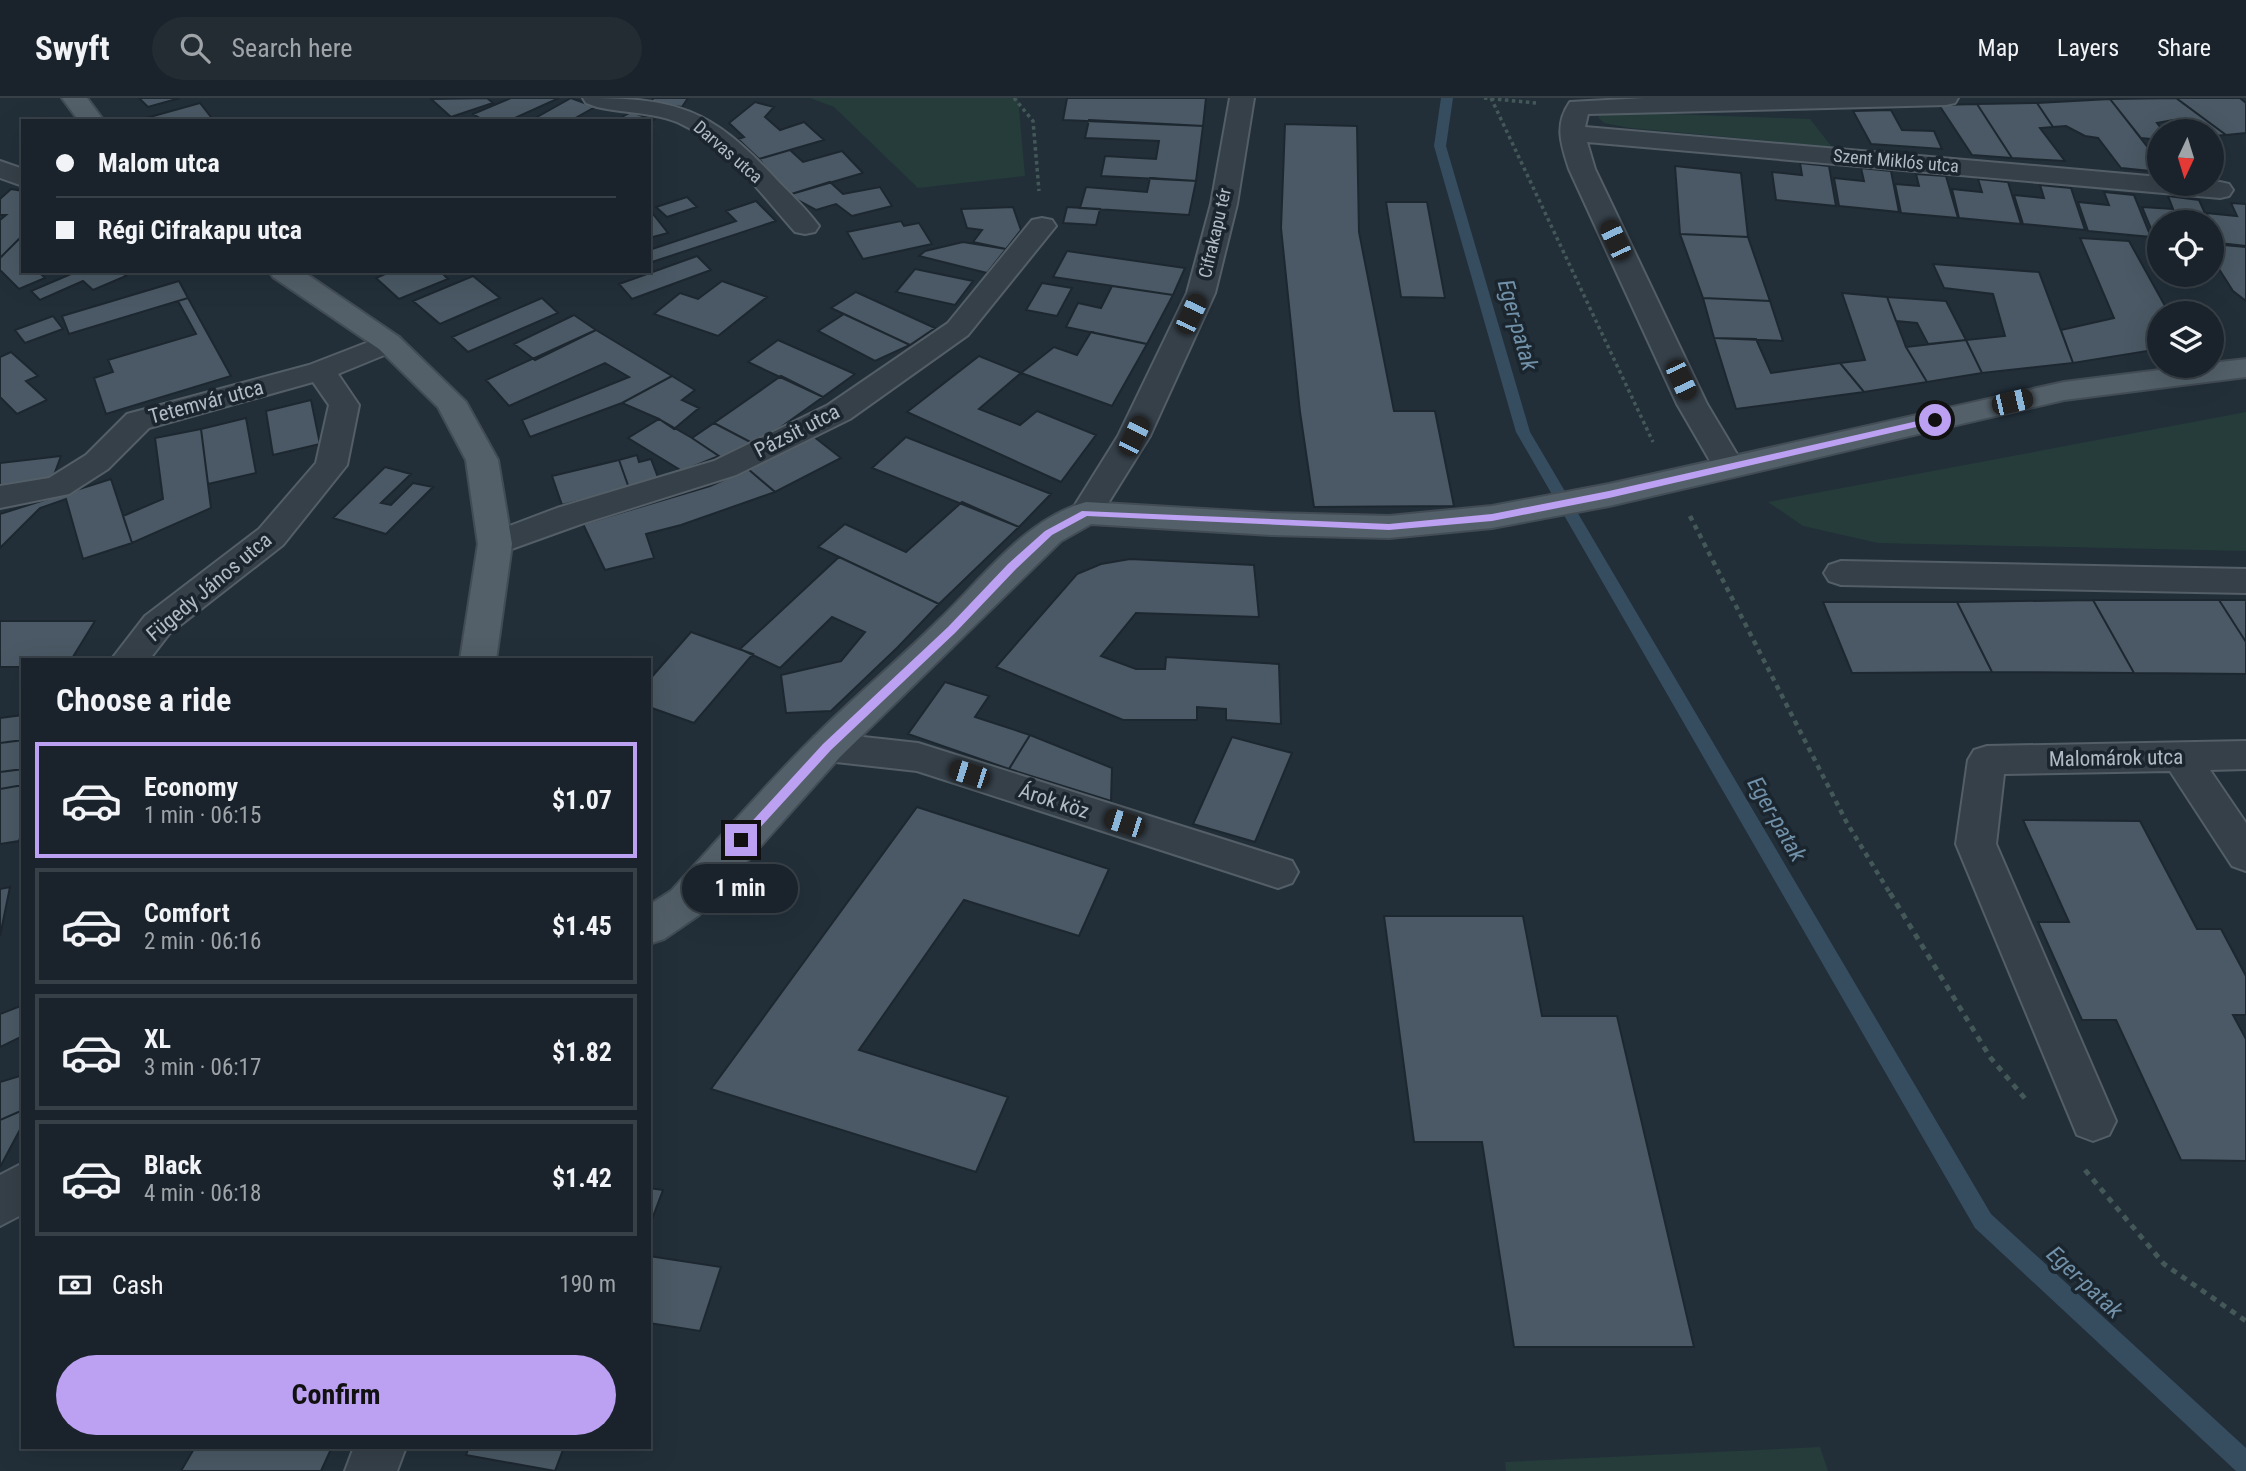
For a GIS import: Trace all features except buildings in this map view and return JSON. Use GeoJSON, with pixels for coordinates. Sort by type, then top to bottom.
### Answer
{"type":"FeatureCollection","features":[{"type":"Feature","properties":{"kind":"main road"},"geometry":{"type":"LineString","coordinates":[[77,99],[91,119]]}},
{"type":"Feature","properties":{"kind":"main road"},"geometry":{"type":"LineString","coordinates":[[286,273],[389,343],[451,402],[482,460],[495,544],[478,658]]}},
{"type":"Feature","properties":{"kind":"main road"},"geometry":{"type":"LineString","coordinates":[[651,926],[685,903],[827,747],[1049,533],[1086,513],[1389,527],[1492,517],[1609,495],[2064,391],[2246,368]]}},
{"type":"Feature","properties":{"kind":"street","name":"Darvas utca"},"geometry":{"type":"LineString","coordinates":[[594,98],[682,116],[699,124],[743,161],[805,226]]}},
{"type":"Feature","properties":{"kind":"street","name":"Cifrakapu tér"},"geometry":{"type":"LineString","coordinates":[[1086,513],[1134,436],[1201,293],[1224,204],[1242,98]]}},
{"type":"Feature","properties":{"kind":"street"},"geometry":{"type":"LineString","coordinates":[[1728,466],[1692,404],[1581,169],[1575,120],[1766,101],[1946,98]]}},
{"type":"Feature","properties":{"kind":"street","name":"Szent Miklós utca"},"geometry":{"type":"LineString","coordinates":[[1575,120],[2147,182]]}},
{"type":"Feature","properties":{"kind":"street"},"geometry":{"type":"LineString","coordinates":[[0,169],[21,177]]}},
{"type":"Feature","properties":{"kind":"street","name":"Pázsit utca"},"geometry":{"type":"LineString","coordinates":[[495,544],[569,516],[725,467],[839,412],[958,329],[1042,226]]}},
{"type":"Feature","properties":{"kind":"street","name":"Tetemvár utca"},"geometry":{"type":"LineString","coordinates":[[0,498],[58,487],[97,463],[138,421],[320,371],[389,343]]}},
{"type":"Feature","properties":{"kind":"street","name":"Fügedy János utca"},"geometry":{"type":"LineString","coordinates":[[131,658],[157,625],[271,537],[331,465],[344,405],[320,371]]}},
{"type":"Feature","properties":{"kind":"street"},"geometry":{"type":"LineString","coordinates":[[1841,573],[2246,581]]}},
{"type":"Feature","properties":{"kind":"street","name":"Árok köz"},"geometry":{"type":"LineString","coordinates":[[827,747],[918,757],[1278,873]]}},
{"type":"Feature","properties":{"kind":"street","name":"Malomárok utca"},"geometry":{"type":"LineString","coordinates":[[2093,1121],[1976,844],[1986,760],[2246,755]]}},
{"type":"Feature","properties":{"kind":"street"},"geometry":{"type":"LineString","coordinates":[[2181,757],[2246,855]]}},
{"type":"Feature","properties":{"kind":"street"},"geometry":{"type":"LineString","coordinates":[[0,1204],[21,1187]]}},
{"type":"Feature","properties":{"kind":"street"},"geometry":{"type":"LineString","coordinates":[[371,1471],[379,1449]]}},
{"type":"Feature","properties":{"kind":"path"},"geometry":{"type":"LineString","coordinates":[[1014,98],[1033,121],[1042,226]]}},
{"type":"Feature","properties":{"kind":"path"},"geometry":{"type":"LineString","coordinates":[[1484,98],[1491,98],[1671,480],[1847,823],[1990,1057],[2034,1109]]}},
{"type":"Feature","properties":{"kind":"path"},"geometry":{"type":"LineString","coordinates":[[2077,1160],[2164,1264],[2246,1321]]}},
{"type":"Feature","properties":{"kind":"green space"},"geometry":{"type":"Polygon","coordinates":[[[810,98],[1018,98],[1025,176],[918,188],[834,107],[810,98]]]}},
{"type":"Feature","properties":{"kind":"green space"},"geometry":{"type":"Polygon","coordinates":[[[1599,113],[1810,119],[1832,147],[1630,128],[1604,123],[1599,118],[1599,113]]]}},
{"type":"Feature","properties":{"kind":"green space"},"geometry":{"type":"Polygon","coordinates":[[[2246,412],[2246,551],[1878,543],[1803,526],[1768,502],[2246,412]]]}},
{"type":"Feature","properties":{"kind":"green space"},"geometry":{"type":"Polygon","coordinates":[[[1820,1447],[1828,1471],[1506,1471],[1505,1462],[1820,1447]]]}},
{"type":"Feature","properties":{"kind":"waterway","name":"Eger-patak"},"geometry":{"type":"LineString","coordinates":[[1447,98],[1440,146],[1523,432],[1983,1221],[2246,1464]]}},
{"type":"Feature","properties":{"kind":"route"},"geometry":{"type":"LineString","coordinates":[[741,840],[802,772],[951,630],[1012,567],[1049,533],[1086,513],[1271,524],[1389,527],[1492,517],[1609,495],[1935,420]]}}]}
